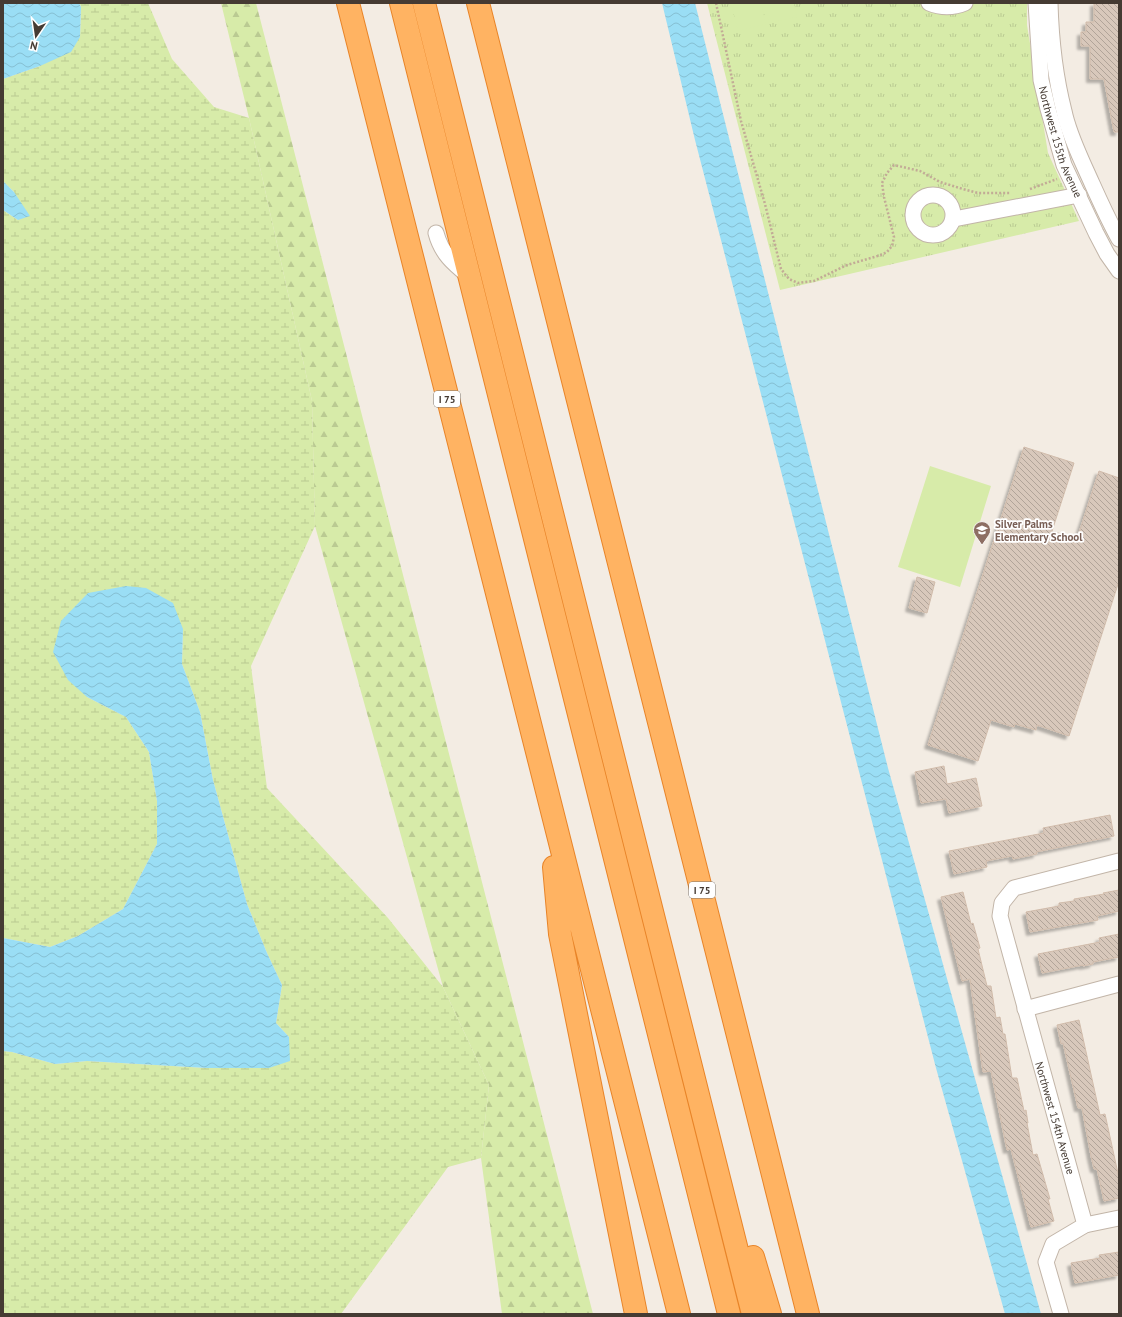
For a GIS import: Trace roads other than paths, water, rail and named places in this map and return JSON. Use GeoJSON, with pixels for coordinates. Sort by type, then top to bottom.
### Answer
{"type":"FeatureCollection","features":[{"type":"Feature","properties":{"kind":"highway","name":"I 75"},"geometry":{"type":"LineString","coordinates":[[348,3],[679,1314]]}},
{"type":"Feature","properties":{"kind":"highway"},"geometry":{"type":"LineString","coordinates":[[401,3],[730,1314]]}},
{"type":"Feature","properties":{"kind":"highway"},"geometry":{"type":"LineString","coordinates":[[424,3],[753,1314]]}},
{"type":"Feature","properties":{"kind":"highway","name":"I 75"},"geometry":{"type":"LineString","coordinates":[[478,3],[808,1314]]}},
{"type":"Feature","properties":{"kind":"highway"},"geometry":{"type":"LineString","coordinates":[[547,796],[560,934],[636,1314]]}},
{"type":"Feature","properties":{"kind":"highway"},"geometry":{"type":"LineString","coordinates":[[673,997],[691,1022],[735,1194],[770,1314]]}},
{"type":"Feature","properties":{"kind":"highway"},"geometry":{"type":"LineString","coordinates":[[770,1164],[818,1314]]}},
{"type":"Feature","properties":{"kind":"street"},"geometry":{"type":"LineString","coordinates":[[929,3],[938,7],[951,7],[965,3]]}},
{"type":"Feature","properties":{"kind":"street","name":"Northwest 155th Avenue"},"geometry":{"type":"LineString","coordinates":[[1036,3],[1041,80],[1064,164],[1096,233],[1107,254],[1119,271]]}},
{"type":"Feature","properties":{"kind":"street","name":"Northwest 155th Avenue"},"geometry":{"type":"LineString","coordinates":[[1050,3],[1053,40],[1064,112],[1078,153],[1107,217],[1119,239]]}},
{"type":"Feature","properties":{"kind":"street"},"geometry":{"type":"LineString","coordinates":[[954,219],[1079,195]]}},
{"type":"Feature","properties":{"kind":"street"},"geometry":{"type":"LineString","coordinates":[[436,233],[440,245],[454,264],[470,278]]}},
{"type":"Feature","properties":{"kind":"street","name":"Northwest 154th Avenue"},"geometry":{"type":"LineString","coordinates":[[1085,1225],[1000,916],[1002,903],[1014,888],[1119,861]]}},
{"type":"Feature","properties":{"kind":"street"},"geometry":{"type":"LineString","coordinates":[[1025,1009],[1119,984]]}},
{"type":"Feature","properties":{"kind":"street"},"geometry":{"type":"LineString","coordinates":[[1061,1314],[1046,1262],[1053,1244],[1085,1225],[1119,1218]]}},
{"type":"Feature","properties":{"kind":"water"},"geometry":{"type":"Polygon","coordinates":[[[3,3],[79,3],[81,7],[80,37],[71,52],[40,66],[3,79],[3,3]]]}},
{"type":"Feature","properties":{"kind":"water"},"geometry":{"type":"Polygon","coordinates":[[[662,3],[695,3],[888,768],[1041,1314],[1005,1314],[936,1068],[695,140],[662,3]]]}},
{"type":"Feature","properties":{"kind":"water"},"geometry":{"type":"Polygon","coordinates":[[[3,181],[14,192],[30,216],[18,220],[3,210],[3,181]]]}},
{"type":"Feature","properties":{"kind":"water"},"geometry":{"type":"Polygon","coordinates":[[[126,586],[146,588],[173,603],[183,629],[182,664],[200,712],[213,780],[247,904],[282,985],[276,1023],[289,1037],[290,1061],[269,1068],[207,1068],[87,1061],[55,1064],[12,1052],[3,1051],[3,938],[50,947],[78,936],[123,909],[157,844],[157,801],[149,752],[126,717],[87,697],[68,680],[53,652],[61,621],[88,593],[126,586]]]}},
{"type":"Feature","properties":{"kind":"place","name":"Silver Palms Elementary School"},"geometry":{"type":"Point","coordinates":[982,545]}}]}
